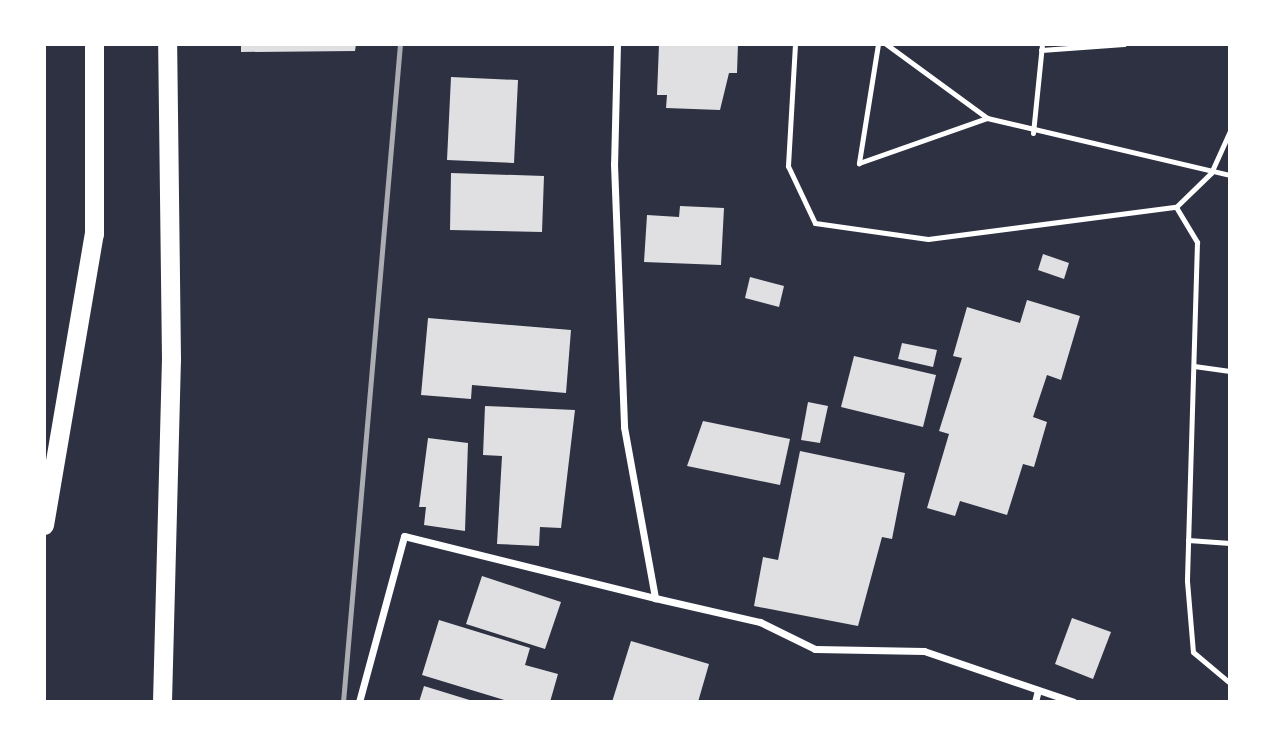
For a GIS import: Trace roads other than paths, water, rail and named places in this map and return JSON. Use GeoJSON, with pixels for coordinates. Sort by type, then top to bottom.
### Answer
{"type":"FeatureCollection","features":[{"type":"Feature","properties":{"kind":"highway"},"geometry":{"type":"LineString","coordinates":[[44,525],[94,234],[94,44]]}},
{"type":"Feature","properties":{"kind":"highway"},"geometry":{"type":"LineString","coordinates":[[162,702],[171,359],[167,44]]}},
{"type":"Feature","properties":{"kind":"street"},"geometry":{"type":"LineString","coordinates":[[617,44],[614,164],[624,427],[655,598]]}},
{"type":"Feature","properties":{"kind":"street"},"geometry":{"type":"LineString","coordinates":[[359,702],[404,536],[760,622],[815,649],[924,651],[1074,702]]}},
{"type":"Feature","properties":{"kind":"street"},"geometry":{"type":"LineString","coordinates":[[1035,702],[1038,690]]}},
{"type":"Feature","properties":{"kind":"lane"},"geometry":{"type":"LineString","coordinates":[[795,44],[788,166],[815,223],[928,239],[1176,207],[1211,173],[1230,131]]}},
{"type":"Feature","properties":{"kind":"lane"},"geometry":{"type":"LineString","coordinates":[[878,44],[859,163],[987,118]]}},
{"type":"Feature","properties":{"kind":"lane"},"geometry":{"type":"LineString","coordinates":[[886,44],[987,118],[1032,133],[1065,134],[1211,173],[1230,175]]}},
{"type":"Feature","properties":{"kind":"lane"},"geometry":{"type":"LineString","coordinates":[[1032,133],[1042,47],[1124,44]]}},
{"type":"Feature","properties":{"kind":"lane"},"geometry":{"type":"LineString","coordinates":[[1176,207],[1197,242],[1188,540],[1193,652],[1230,683]]}},
{"type":"Feature","properties":{"kind":"lane"},"geometry":{"type":"LineString","coordinates":[[1194,366],[1230,371]]}},
{"type":"Feature","properties":{"kind":"lane"},"geometry":{"type":"LineString","coordinates":[[1188,540],[1230,543]]}},
{"type":"Feature","properties":{"kind":"railway"},"geometry":{"type":"LineString","coordinates":[[343,702],[400,44]]}}]}
